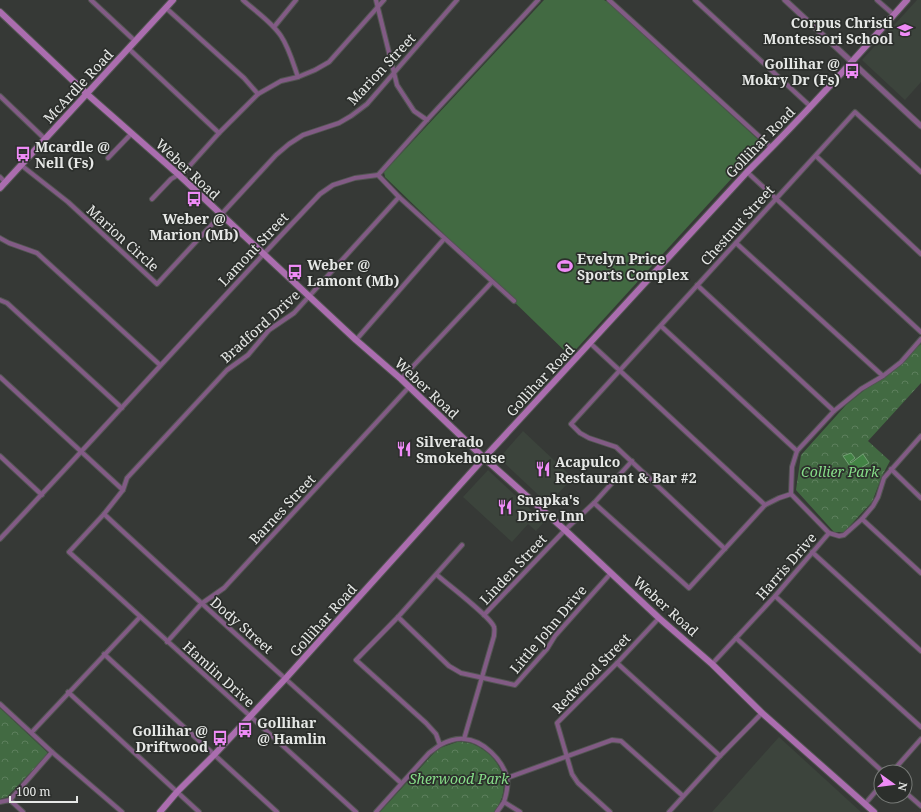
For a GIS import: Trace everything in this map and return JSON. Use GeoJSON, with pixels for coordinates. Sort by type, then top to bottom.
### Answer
{"type":"FeatureCollection","features":[{"type":"Feature","properties":{"kind":"main road","name":"McArdle Road"},"geometry":{"type":"LineString","coordinates":[[0,188],[173,0]]}},
{"type":"Feature","properties":{"kind":"main road","name":"Gollihar Road"},"geometry":{"type":"LineString","coordinates":[[160,812],[177,792],[286,678],[484,458],[747,172],[772,148],[852,63],[906,0]]}},
{"type":"Feature","properties":{"kind":"main road","name":"Weber Road"},"geometry":{"type":"LineString","coordinates":[[0,12],[87,94],[179,175],[308,296],[401,379],[484,458],[565,530],[659,618],[712,664],[762,713],[874,812]]}},
{"type":"Feature","properties":{"kind":"street"},"geometry":{"type":"LineString","coordinates":[[91,0],[135,41]]}},
{"type":"Feature","properties":{"kind":"street"},"geometry":{"type":"LineString","coordinates":[[243,0],[282,36],[298,76]]}},
{"type":"Feature","properties":{"kind":"street"},"geometry":{"type":"LineString","coordinates":[[274,27],[296,0]]}},
{"type":"Feature","properties":{"kind":"street"},"geometry":{"type":"LineString","coordinates":[[376,0],[397,85],[414,111],[426,120]]}},
{"type":"Feature","properties":{"kind":"street"},"geometry":{"type":"LineString","coordinates":[[152,199],[171,179],[185,171],[219,133],[258,94],[281,80],[315,70],[329,62],[384,0]]}},
{"type":"Feature","properties":{"kind":"street","name":"Marion Street"},"geometry":{"type":"LineString","coordinates":[[220,215],[276,155],[289,144],[303,135],[339,123],[367,104],[457,0]]}},
{"type":"Feature","properties":{"kind":"street"},"geometry":{"type":"LineString","coordinates":[[514,301],[444,239],[378,175],[426,120],[538,0]]}},
{"type":"Feature","properties":{"kind":"street"},"geometry":{"type":"LineString","coordinates":[[609,0],[772,148]]}},
{"type":"Feature","properties":{"kind":"street"},"geometry":{"type":"LineString","coordinates":[[694,0],[810,106]]}},
{"type":"Feature","properties":{"kind":"street"},"geometry":{"type":"LineString","coordinates":[[785,0],[921,126]]}},
{"type":"Feature","properties":{"kind":"street"},"geometry":{"type":"LineString","coordinates":[[877,0],[894,15]]}},
{"type":"Feature","properties":{"kind":"street"},"geometry":{"type":"LineString","coordinates":[[166,8],[244,78],[258,94]]}},
{"type":"Feature","properties":{"kind":"street"},"geometry":{"type":"LineString","coordinates":[[128,48],[219,133]]}},
{"type":"Feature","properties":{"kind":"street"},"geometry":{"type":"LineString","coordinates":[[0,96],[45,139]]}},
{"type":"Feature","properties":{"kind":"street","name":"Chestnut Street"},"geometry":{"type":"LineString","coordinates":[[632,461],[616,447],[584,436],[571,424],[855,112],[921,172]]}},
{"type":"Feature","properties":{"kind":"street"},"geometry":{"type":"LineString","coordinates":[[108,158],[132,133]]}},
{"type":"Feature","properties":{"kind":"street"},"geometry":{"type":"LineString","coordinates":[[816,156],[921,254]]}},
{"type":"Feature","properties":{"kind":"street","name":"Marion Circle"},"geometry":{"type":"LineString","coordinates":[[21,166],[68,202],[157,284],[220,215]]}},
{"type":"Feature","properties":{"kind":"street"},"geometry":{"type":"LineString","coordinates":[[747,172],[921,332]]}},
{"type":"Feature","properties":{"kind":"street","name":"Lamont Street"},"geometry":{"type":"LineString","coordinates":[[0,538],[42,495],[160,365],[320,194],[332,185],[355,178],[378,175]]}},
{"type":"Feature","properties":{"kind":"street"},"geometry":{"type":"LineString","coordinates":[[0,177],[5,182]]}},
{"type":"Feature","properties":{"kind":"street","name":"Bradford Drive"},"geometry":{"type":"LineString","coordinates":[[69,552],[104,514],[123,490],[127,478],[227,370],[248,355],[269,330],[294,313],[399,197]]}},
{"type":"Feature","properties":{"kind":"street"},"geometry":{"type":"LineString","coordinates":[[0,238],[9,243],[37,253],[160,365]]}},
{"type":"Feature","properties":{"kind":"street"},"geometry":{"type":"LineString","coordinates":[[356,340],[444,239]]}},
{"type":"Feature","properties":{"kind":"street"},"geometry":{"type":"LineString","coordinates":[[736,243],[883,376]]}},
{"type":"Feature","properties":{"kind":"street"},"geometry":{"type":"LineString","coordinates":[[401,379],[492,282]]}},
{"type":"Feature","properties":{"kind":"street"},"geometry":{"type":"LineString","coordinates":[[697,285],[834,411]]}},
{"type":"Feature","properties":{"kind":"street"},"geometry":{"type":"LineString","coordinates":[[0,300],[7,303],[122,408]]}},
{"type":"Feature","properties":{"kind":"street"},"geometry":{"type":"LineString","coordinates":[[661,326],[797,452]]}},
{"type":"Feature","properties":{"kind":"street"},"geometry":{"type":"LineString","coordinates":[[829,533],[791,494],[792,467],[797,452],[834,411],[861,389],[883,376],[901,362],[921,339]]}},
{"type":"Feature","properties":{"kind":"street"},"geometry":{"type":"LineString","coordinates":[[590,343],[765,505]]}},
{"type":"Feature","properties":{"kind":"street"},"geometry":{"type":"LineString","coordinates":[[0,377],[123,490]]}},
{"type":"Feature","properties":{"kind":"street","name":"Barnes Street"},"geometry":{"type":"LineString","coordinates":[[167,642],[201,604],[224,588],[409,387]]}},
{"type":"Feature","properties":{"kind":"street","name":"Harris Drive"},"geometry":{"type":"LineString","coordinates":[[712,664],[775,596],[829,533],[839,536],[844,535],[862,519],[873,506],[878,497],[884,478],[921,436]]}},
{"type":"Feature","properties":{"kind":"street"},"geometry":{"type":"LineString","coordinates":[[0,456],[42,495]]}},
{"type":"Feature","properties":{"kind":"street"},"geometry":{"type":"LineString","coordinates":[[632,461],[725,549]]}},
{"type":"Feature","properties":{"kind":"street","name":"Linden Street"},"geometry":{"type":"LineString","coordinates":[[464,739],[495,628],[492,622],[484,615],[565,530],[594,503],[632,461]]}},
{"type":"Feature","properties":{"kind":"street"},"geometry":{"type":"LineString","coordinates":[[891,469],[921,498]]}},
{"type":"Feature","properties":{"kind":"street"},"geometry":{"type":"LineString","coordinates":[[594,503],[689,588],[765,505],[791,494]]}},
{"type":"Feature","properties":{"kind":"street","name":"Dody Street"},"geometry":{"type":"LineString","coordinates":[[104,514],[201,604],[286,678],[401,783]]}},
{"type":"Feature","properties":{"kind":"street"},"geometry":{"type":"LineString","coordinates":[[862,519],[921,573]]}},
{"type":"Feature","properties":{"kind":"street"},"geometry":{"type":"LineString","coordinates":[[440,745],[436,734],[426,723],[356,660],[437,575],[462,545]]}},
{"type":"Feature","properties":{"kind":"street","name":"Hamlin Drive"},"geometry":{"type":"LineString","coordinates":[[69,552],[356,812]]}},
{"type":"Feature","properties":{"kind":"street"},"geometry":{"type":"LineString","coordinates":[[812,552],[921,651]]}},
{"type":"Feature","properties":{"kind":"street","name":"Little John Drive"},"geometry":{"type":"LineString","coordinates":[[398,617],[449,666],[461,673],[515,685],[547,649],[555,636],[611,573]]}},
{"type":"Feature","properties":{"kind":"street"},"geometry":{"type":"LineString","coordinates":[[437,575],[484,615]]}},
{"type":"Feature","properties":{"kind":"street"},"geometry":{"type":"LineString","coordinates":[[775,596],[921,727]]}},
{"type":"Feature","properties":{"kind":"street"},"geometry":{"type":"LineString","coordinates":[[32,732],[140,617]]}},
{"type":"Feature","properties":{"kind":"street","name":"Redwood Street"},"geometry":{"type":"LineString","coordinates":[[567,756],[557,723],[617,663],[659,618]]}},
{"type":"Feature","properties":{"kind":"street"},"geometry":{"type":"LineString","coordinates":[[736,638],[874,764]]}},
{"type":"Feature","properties":{"kind":"street"},"geometry":{"type":"LineString","coordinates":[[104,654],[277,812]]}},
{"type":"Feature","properties":{"kind":"street"},"geometry":{"type":"LineString","coordinates":[[617,663],[720,756]]}},
{"type":"Feature","properties":{"kind":"street"},"geometry":{"type":"LineString","coordinates":[[68,692],[200,812]]}},
{"type":"Feature","properties":{"kind":"street"},"geometry":{"type":"LineString","coordinates":[[0,704],[52,752],[122,812]]}},
{"type":"Feature","properties":{"kind":"street"},"geometry":{"type":"LineString","coordinates":[[669,812],[762,713]]}},
{"type":"Feature","properties":{"kind":"street"},"geometry":{"type":"LineString","coordinates":[[376,812],[429,753],[450,740],[464,739],[474,741],[491,752],[503,767],[507,778],[507,790],[504,802],[497,812]]}},
{"type":"Feature","properties":{"kind":"street"},"geometry":{"type":"LineString","coordinates":[[899,764],[921,739]]}},
{"type":"Feature","properties":{"kind":"street"},"geometry":{"type":"LineString","coordinates":[[507,778],[612,740],[621,741],[683,796]]}},
{"type":"Feature","properties":{"kind":"street"},"geometry":{"type":"LineString","coordinates":[[0,802],[10,800],[52,752]]}},
{"type":"Feature","properties":{"kind":"street"},"geometry":{"type":"LineString","coordinates":[[567,756],[572,774],[578,783],[610,812]]}},
{"type":"Feature","properties":{"kind":"street"},"geometry":{"type":"LineString","coordinates":[[865,804],[873,794]]}},
{"type":"Feature","properties":{"kind":"street"},"geometry":{"type":"LineString","coordinates":[[913,799],[921,806]]}},
{"type":"Feature","properties":{"kind":"street"},"geometry":{"type":"LineString","coordinates":[[10,800],[23,812]]}},
{"type":"Feature","properties":{"kind":"street"},"geometry":{"type":"LineString","coordinates":[[504,802],[520,812]]}},
{"type":"Feature","properties":{"kind":"shaded area","name":"Corpus Christi Montessori School"},"geometry":{"type":"Polygon","coordinates":[[[917,0],[921,0],[921,82],[905,100],[862,60],[917,0]]]}},
{"type":"Feature","properties":{"kind":"shaded area"},"geometry":{"type":"Polygon","coordinates":[[[523,431],[573,478],[548,504],[499,458],[523,431]]]}},
{"type":"Feature","properties":{"kind":"shaded area"},"geometry":{"type":"Polygon","coordinates":[[[851,453],[855,458],[850,462],[851,463],[863,454],[869,463],[854,472],[843,456],[851,453]]]}},
{"type":"Feature","properties":{"kind":"shaded area"},"geometry":{"type":"Polygon","coordinates":[[[488,470],[544,522],[536,531],[528,524],[512,542],[463,497],[488,470]]]}},
{"type":"Feature","properties":{"kind":"shaded area"},"geometry":{"type":"Polygon","coordinates":[[[779,737],[861,812],[712,812],[779,737]]]}},
{"type":"Feature","properties":{"kind":"green space","name":"Evelyn Price Sports Complex"},"geometry":{"type":"Polygon","coordinates":[[[544,0],[604,0],[608,2],[763,144],[570,356],[385,177],[384,172],[544,0]]]}},
{"type":"Feature","properties":{"kind":"green space","name":"Collier Park"},"geometry":{"type":"Polygon","coordinates":[[[921,344],[921,383],[868,441],[890,461],[882,476],[872,502],[844,532],[834,532],[796,490],[801,455],[846,405],[921,344]]]}},
{"type":"Feature","properties":{"kind":"green space"},"geometry":{"type":"Polygon","coordinates":[[[0,708],[47,752],[47,755],[7,797],[0,799],[0,708]]]}},
{"type":"Feature","properties":{"kind":"green space","name":"Sherwood Park"},"geometry":{"type":"Polygon","coordinates":[[[457,742],[475,745],[485,751],[498,766],[502,774],[504,784],[500,803],[494,812],[380,812],[432,755],[440,748],[457,742]]]}},
{"type":"Feature","properties":{"kind":"place","name":"Corpus Christi Montessori School"},"geometry":{"type":"Point","coordinates":[905,30]}},
{"type":"Feature","properties":{"kind":"place","name":"Gollihar @ Mokry Dr (Fs)"},"geometry":{"type":"Point","coordinates":[852,71]}},
{"type":"Feature","properties":{"kind":"place","name":"Mcardle @ Nell (Fs)"},"geometry":{"type":"Point","coordinates":[23,154]}},
{"type":"Feature","properties":{"kind":"place","name":"Weber @ Marion (Mb)"},"geometry":{"type":"Point","coordinates":[194,199]}},
{"type":"Feature","properties":{"kind":"place","name":"Evelyn Price Sports Complex"},"geometry":{"type":"Point","coordinates":[565,266]}},
{"type":"Feature","properties":{"kind":"place","name":"Weber @ Lamont (Mb)"},"geometry":{"type":"Point","coordinates":[295,272]}},
{"type":"Feature","properties":{"kind":"place","name":"Silverado Smokehouse"},"geometry":{"type":"Point","coordinates":[404,449]}},
{"type":"Feature","properties":{"kind":"place","name":"Acapulco Restaurant & Bar #2"},"geometry":{"type":"Point","coordinates":[543,469]}},
{"type":"Feature","properties":{"kind":"place","name":"Snapka's Drive Inn"},"geometry":{"type":"Point","coordinates":[505,507]}},
{"type":"Feature","properties":{"kind":"place","name":"Gollihar @ Hamlin"},"geometry":{"type":"Point","coordinates":[245,730]}},
{"type":"Feature","properties":{"kind":"place","name":"Gollihar @ Driftwood"},"geometry":{"type":"Point","coordinates":[220,738]}}]}
